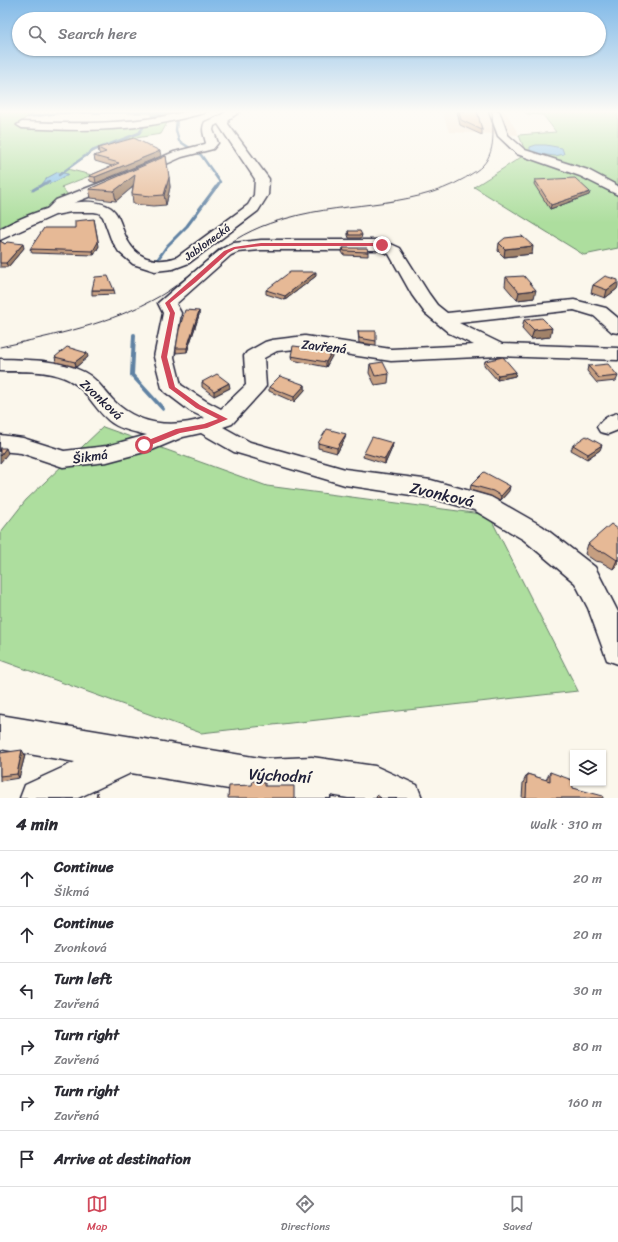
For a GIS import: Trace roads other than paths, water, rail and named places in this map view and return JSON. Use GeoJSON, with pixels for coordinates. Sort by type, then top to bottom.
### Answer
{"type":"FeatureCollection","features":[{"type":"Feature","properties":{"kind":"main road","name":"Jablonecká"},"geometry":{"type":"LineString","coordinates":[[53,210],[80,207],[105,210],[110,215],[119,239],[137,260],[143,263],[158,266],[174,264],[183,260],[253,208],[261,195],[262,179],[240,148]]}},
{"type":"Feature","properties":{"kind":"main road"},"geometry":{"type":"LineString","coordinates":[[0,235],[36,216],[53,210]]}},
{"type":"Feature","properties":{"kind":"street","name":"Jablonecká"},"geometry":{"type":"LineString","coordinates":[[53,210],[61,203],[127,177],[178,154],[204,148]]}},
{"type":"Feature","properties":{"kind":"street"},"geometry":{"type":"LineString","coordinates":[[517,148],[521,152],[584,173],[618,191]]}},
{"type":"Feature","properties":{"kind":"street","name":"Zavřená"},"geometry":{"type":"LineString","coordinates":[[499,350],[455,329],[431,309],[421,295],[395,250],[387,246],[372,244],[269,245],[234,248],[226,252],[167,303],[172,313],[164,357],[172,388],[198,406],[215,423],[256,386],[254,356],[272,346],[305,342],[391,355],[499,350],[618,354]]}},
{"type":"Feature","properties":{"kind":"street"},"geometry":{"type":"LineString","coordinates":[[443,320],[574,305],[600,312],[618,328]]}},
{"type":"Feature","properties":{"kind":"street","name":"Zvonková"},"geometry":{"type":"LineString","coordinates":[[0,365],[43,366],[64,370],[92,386],[105,404],[122,420],[146,428],[178,431],[215,423],[242,447],[345,477],[432,489],[482,503],[533,533],[585,575],[602,608],[618,650]]}},
{"type":"Feature","properties":{"kind":"street","name":"Šikmá"},"geometry":{"type":"LineString","coordinates":[[0,443],[23,446],[63,459],[107,454],[144,445],[178,431]]}},
{"type":"Feature","properties":{"kind":"street","name":"Východní"},"geometry":{"type":"LineString","coordinates":[[0,732],[266,777],[312,787],[375,784],[404,798]]}},
{"type":"Feature","properties":{"kind":"street"},"geometry":{"type":"LineString","coordinates":[[38,798],[130,755]]}},
{"type":"Feature","properties":{"kind":"water"},"geometry":{"type":"Polygon","coordinates":[[[530,148],[562,148],[564,154],[555,156],[532,153],[530,148]]]}},
{"type":"Feature","properties":{"kind":"water"},"geometry":{"type":"Polygon","coordinates":[[[58,172],[68,174],[52,183],[42,184],[47,178],[58,172]]]}},
{"type":"Feature","properties":{"kind":"waterway"},"geometry":{"type":"LineString","coordinates":[[59,175],[92,151],[99,148]]}},
{"type":"Feature","properties":{"kind":"waterway"},"geometry":{"type":"LineString","coordinates":[[197,153],[201,155],[220,182],[216,188]]}},
{"type":"Feature","properties":{"kind":"waterway"},"geometry":{"type":"LineString","coordinates":[[37,188],[49,181]]}},
{"type":"Feature","properties":{"kind":"waterway"},"geometry":{"type":"LineString","coordinates":[[33,190],[38,187]]}},
{"type":"Feature","properties":{"kind":"waterway"},"geometry":{"type":"LineString","coordinates":[[158,259],[167,246],[187,226],[216,187]]}},
{"type":"Feature","properties":{"kind":"waterway"},"geometry":{"type":"LineString","coordinates":[[134,335],[132,375],[163,409]]}},
{"type":"Feature","properties":{"kind":"tram line"},"geometry":{"type":"LineString","coordinates":[[0,347],[82,328],[141,306],[160,296],[176,285],[228,245],[244,235],[270,223],[312,212],[409,198],[432,192],[455,183],[476,171],[483,165],[488,159],[491,148]]}}]}
